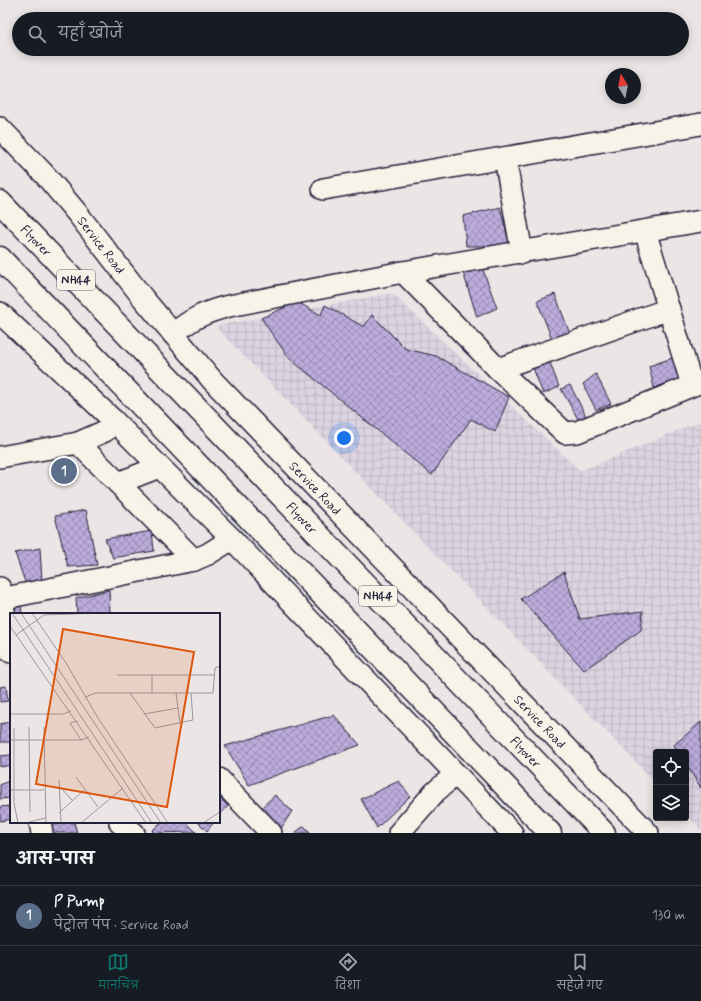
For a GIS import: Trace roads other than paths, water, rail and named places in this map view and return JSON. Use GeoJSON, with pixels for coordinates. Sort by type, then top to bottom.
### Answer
{"type":"FeatureCollection","features":[{"type":"Feature","properties":{"kind":"highway","name":"Flyover"},"geometry":{"type":"LineString","coordinates":[[0,202],[604,833]]}},
{"type":"Feature","properties":{"kind":"highway","name":"NH44"},"geometry":{"type":"LineString","coordinates":[[0,258],[550,833]]}},
{"type":"Feature","properties":{"kind":"street"},"geometry":{"type":"LineString","coordinates":[[323,189],[701,124]]}},
{"type":"Feature","properties":{"kind":"street","name":"Service Road"},"geometry":{"type":"LineString","coordinates":[[0,128],[46,176],[173,334],[266,438],[648,833]]}},
{"type":"Feature","properties":{"kind":"street"},"geometry":{"type":"LineString","coordinates":[[505,158],[522,253]]}},
{"type":"Feature","properties":{"kind":"street"},"geometry":{"type":"LineString","coordinates":[[173,334],[191,320],[210,311],[228,306],[403,272],[522,253],[701,221]]}},
{"type":"Feature","properties":{"kind":"street"},"geometry":{"type":"LineString","coordinates":[[403,272],[498,369],[565,434],[577,432],[696,384],[669,309],[645,231]]}},
{"type":"Feature","properties":{"kind":"street"},"geometry":{"type":"LineString","coordinates":[[498,369],[669,309]]}},
{"type":"Feature","properties":{"kind":"street"},"geometry":{"type":"LineString","coordinates":[[0,313],[113,420],[232,539],[512,833]]}},
{"type":"Feature","properties":{"kind":"street"},"geometry":{"type":"LineString","coordinates":[[0,457],[78,443],[105,431],[113,420]]}},
{"type":"Feature","properties":{"kind":"street"},"geometry":{"type":"LineString","coordinates":[[78,443],[194,560]]}},
{"type":"Feature","properties":{"kind":"street"},"geometry":{"type":"LineString","coordinates":[[118,483],[159,467]]}},
{"type":"Feature","properties":{"kind":"street"},"geometry":{"type":"LineString","coordinates":[[10,646],[1,595],[194,560],[213,551],[232,539]]}},
{"type":"Feature","properties":{"kind":"street"},"geometry":{"type":"LineString","coordinates":[[399,833],[435,792],[456,774]]}},
{"type":"Feature","properties":{"kind":"street"},"geometry":{"type":"LineString","coordinates":[[220,780],[259,829]]}},
{"type":"Feature","properties":{"kind":"street"},"geometry":{"type":"LineString","coordinates":[[40,823],[42,833]]}},
{"type":"Feature","properties":{"kind":"place","name":"P Pump"},"geometry":{"type":"Point","coordinates":[64,471]}}]}
